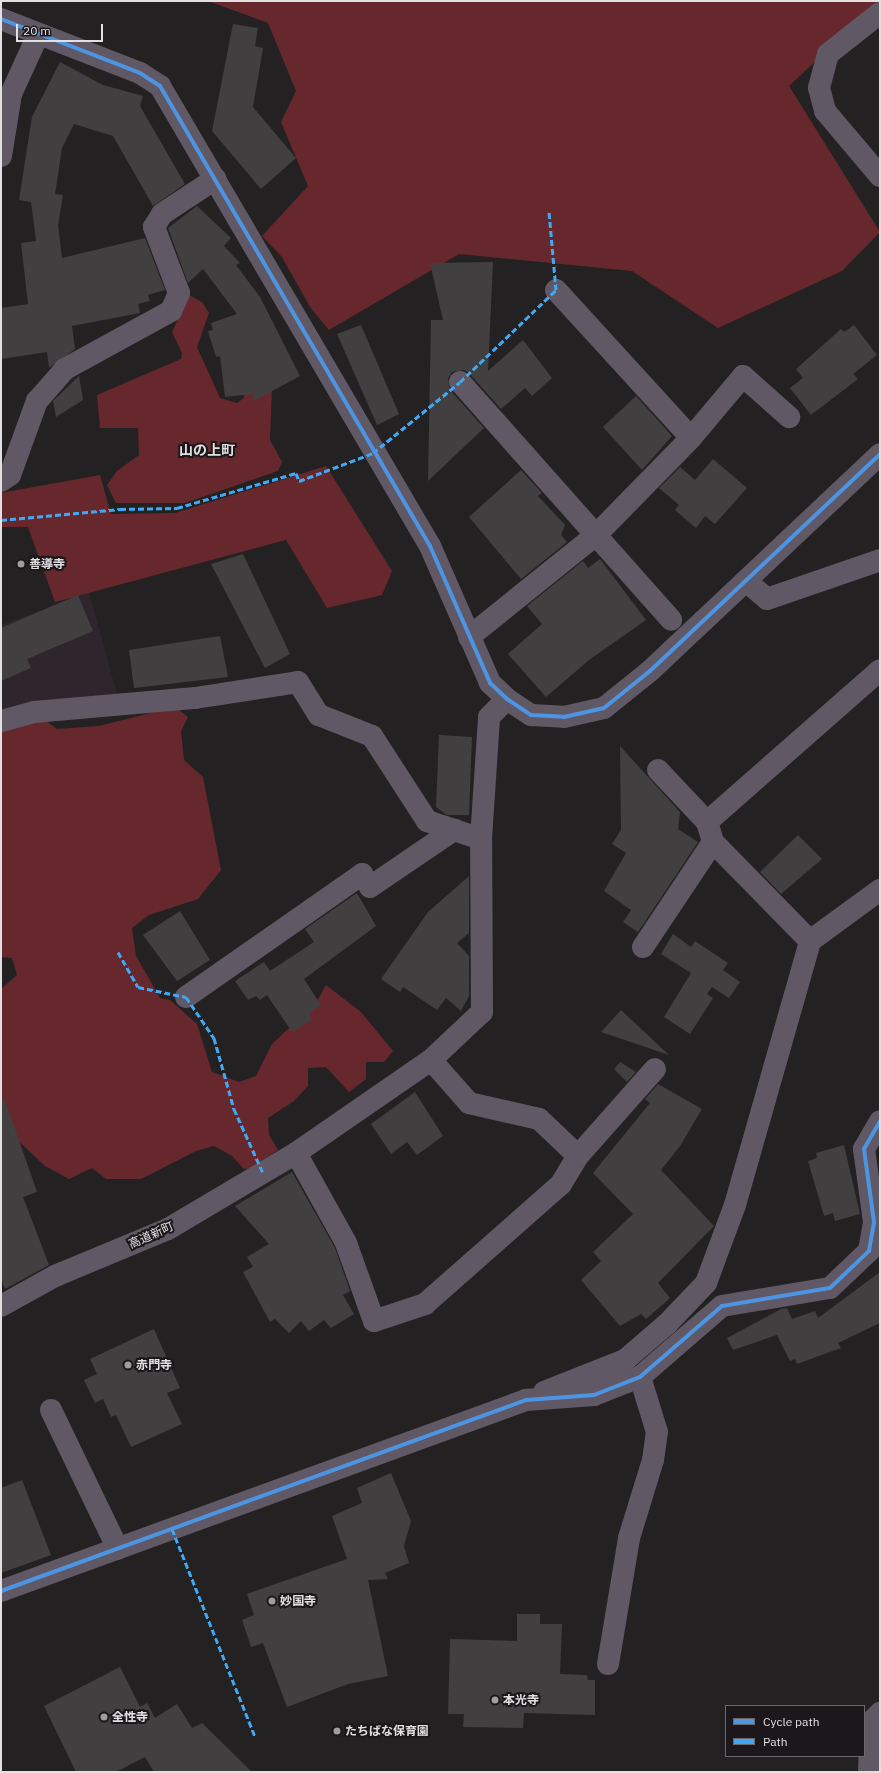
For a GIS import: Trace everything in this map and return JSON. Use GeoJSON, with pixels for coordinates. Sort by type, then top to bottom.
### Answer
{"type":"FeatureCollection","features":[{"type":"Feature","properties":{"kind":"street"},"geometry":{"type":"LineString","coordinates":[[880,13],[828,54],[819,88],[825,111],[880,176]]}},
{"type":"Feature","properties":{"kind":"street"},"geometry":{"type":"LineString","coordinates":[[1,19],[38,35],[140,73],[160,86],[430,546],[490,683],[507,699],[532,715],[564,716],[604,708],[650,672],[747,582],[880,454]]}},
{"type":"Feature","properties":{"kind":"street"},"geometry":{"type":"LineString","coordinates":[[1,156],[11,94],[38,35]]}},
{"type":"Feature","properties":{"kind":"street"},"geometry":{"type":"LineString","coordinates":[[1,481],[10,475],[37,401],[65,369],[171,311],[179,293],[154,227],[162,214],[215,179]]}},
{"type":"Feature","properties":{"kind":"street"},"geometry":{"type":"LineString","coordinates":[[556,290],[691,438]]}},
{"type":"Feature","properties":{"kind":"street"},"geometry":{"type":"LineString","coordinates":[[470,637],[597,534],[691,438],[743,376],[789,417]]}},
{"type":"Feature","properties":{"kind":"street"},"geometry":{"type":"LineString","coordinates":[[460,382],[597,534],[671,620]]}},
{"type":"Feature","properties":{"kind":"street"},"geometry":{"type":"LineString","coordinates":[[747,582],[767,599],[880,560]]}},
{"type":"Feature","properties":{"kind":"street"},"geometry":{"type":"LineString","coordinates":[[644,947],[710,832],[880,670]]}},
{"type":"Feature","properties":{"kind":"street"},"geometry":{"type":"LineString","coordinates":[[1,721],[34,712],[195,698],[298,682],[320,715],[372,736],[426,821],[481,839]]}},
{"type":"Feature","properties":{"kind":"street","name":"高道新町"},"geometry":{"type":"LineString","coordinates":[[1,1306],[55,1276],[168,1229],[296,1153],[431,1060],[482,1012],[481,839],[490,717],[507,699]]}},
{"type":"Feature","properties":{"kind":"street"},"geometry":{"type":"LineString","coordinates":[[658,770],[710,832],[810,941]]}},
{"type":"Feature","properties":{"kind":"street"},"geometry":{"type":"LineString","coordinates":[[186,997],[362,874],[370,887],[454,830]]}},
{"type":"Feature","properties":{"kind":"street"},"geometry":{"type":"LineString","coordinates":[[1,1591],[526,1400],[625,1360],[668,1324],[706,1283],[735,1205],[810,941],[880,890]]}},
{"type":"Feature","properties":{"kind":"street"},"geometry":{"type":"LineString","coordinates":[[431,1060],[469,1103],[539,1120],[578,1156]]}},
{"type":"Feature","properties":{"kind":"street"},"geometry":{"type":"LineString","coordinates":[[296,1153],[346,1243],[374,1321],[425,1304],[561,1184],[578,1156],[655,1069]]}},
{"type":"Feature","properties":{"kind":"street"},"geometry":{"type":"LineString","coordinates":[[526,1400],[594,1395],[640,1377],[722,1306],[830,1288],[869,1251],[874,1222],[864,1149],[880,1121]]}},
{"type":"Feature","properties":{"kind":"street"},"geometry":{"type":"LineString","coordinates":[[608,1664],[629,1538],[653,1460],[657,1432],[640,1377]]}},
{"type":"Feature","properties":{"kind":"street"},"geometry":{"type":"LineString","coordinates":[[51,1410],[118,1549]]}},
{"type":"Feature","properties":{"kind":"street"},"geometry":{"type":"LineString","coordinates":[[869,1772],[871,1722],[880,1713]]}},
{"type":"Feature","properties":{"kind":"shaded area"},"geometry":{"type":"Polygon","coordinates":[[[208,1],[880,1],[789,86],[880,232],[842,271],[718,328],[632,271],[459,254],[329,330],[310,307],[282,257],[262,236],[308,186],[281,122],[296,91],[268,23],[208,1]]]}},
{"type":"Feature","properties":{"kind":"shaded area"},"geometry":{"type":"Polygon","coordinates":[[[189,295],[202,302],[209,313],[197,347],[220,398],[237,403],[244,398],[244,371],[272,385],[270,440],[282,462],[278,471],[185,503],[116,503],[107,485],[117,471],[139,455],[138,428],[100,428],[97,395],[181,359],[182,353],[172,332],[189,295]]]}},
{"type":"Feature","properties":{"kind":"shaded area"},"geometry":{"type":"Polygon","coordinates":[[[326,466],[392,571],[382,595],[327,608],[286,540],[55,602],[28,527],[1,527],[1,493],[100,475],[111,514],[175,513],[326,466]]]}},
{"type":"Feature","properties":{"kind":"shaded area"},"geometry":{"type":"Polygon","coordinates":[[[89,592],[117,694],[1,714],[1,625],[89,592]]]}},
{"type":"Feature","properties":{"kind":"shaded area"},"geometry":{"type":"Polygon","coordinates":[[[175,707],[188,717],[181,731],[184,760],[203,777],[221,870],[198,899],[149,915],[132,928],[136,956],[160,998],[170,1000],[197,1024],[212,1072],[239,1082],[256,1076],[272,1044],[316,1003],[326,985],[361,1012],[393,1051],[384,1062],[366,1062],[366,1079],[349,1092],[326,1067],[308,1068],[308,1086],[294,1101],[268,1118],[269,1135],[278,1150],[251,1168],[244,1169],[232,1156],[214,1146],[196,1151],[141,1179],[106,1179],[92,1168],[69,1179],[45,1166],[12,1135],[1,1134],[1,989],[17,975],[12,958],[1,957],[1,730],[42,718],[57,729],[99,726],[175,707]]]}},
{"type":"Feature","properties":{"kind":"building"},"geometry":{"type":"Polygon","coordinates":[[[233,24],[258,28],[255,46],[263,48],[253,107],[296,158],[261,189],[212,131],[233,24]]]}},
{"type":"Feature","properties":{"kind":"building"},"geometry":{"type":"Polygon","coordinates":[[[60,62],[103,85],[143,96],[140,106],[185,184],[153,206],[113,136],[74,124],[62,148],[55,194],[63,195],[58,225],[62,258],[145,238],[165,290],[148,295],[150,301],[138,304],[140,313],[72,326],[75,349],[49,368],[47,352],[1,359],[1,308],[28,304],[21,243],[36,241],[31,202],[19,200],[32,117],[60,62]]]}},
{"type":"Feature","properties":{"kind":"building"},"geometry":{"type":"Polygon","coordinates":[[[197,206],[231,238],[224,246],[240,263],[236,265],[260,297],[300,376],[254,401],[253,394],[225,397],[220,356],[216,357],[208,331],[213,330],[211,323],[237,314],[203,269],[188,283],[168,228],[197,206]]]}},
{"type":"Feature","properties":{"kind":"building"},"geometry":{"type":"Polygon","coordinates":[[[493,262],[488,371],[523,340],[552,378],[532,396],[525,388],[501,409],[469,373],[464,370],[452,372],[448,378],[450,390],[484,428],[428,481],[431,320],[443,320],[430,263],[493,262]]]}},
{"type":"Feature","properties":{"kind":"building"},"geometry":{"type":"Polygon","coordinates":[[[361,325],[399,414],[377,425],[337,334],[361,325]]]}},
{"type":"Feature","properties":{"kind":"building"},"geometry":{"type":"Polygon","coordinates":[[[854,325],[877,355],[853,374],[858,379],[811,415],[790,388],[803,378],[796,369],[841,329],[844,332],[854,325]]]}},
{"type":"Feature","properties":{"kind":"building"},"geometry":{"type":"Polygon","coordinates":[[[79,376],[83,400],[56,417],[53,401],[79,376]]]}},
{"type":"Feature","properties":{"kind":"building"},"geometry":{"type":"Polygon","coordinates":[[[636,396],[672,436],[642,470],[603,427],[636,396]]]}},
{"type":"Feature","properties":{"kind":"building"},"geometry":{"type":"Polygon","coordinates":[[[713,459],[747,488],[715,524],[705,516],[696,528],[675,510],[679,505],[659,488],[680,467],[695,480],[713,459]]]}},
{"type":"Feature","properties":{"kind":"building"},"geometry":{"type":"Polygon","coordinates":[[[521,470],[542,493],[538,496],[565,525],[561,535],[567,542],[521,579],[469,517],[521,470]]]}},
{"type":"Feature","properties":{"kind":"building"},"geometry":{"type":"Polygon","coordinates":[[[243,554],[290,654],[265,668],[211,564],[243,554]]]}},
{"type":"Feature","properties":{"kind":"building"},"geometry":{"type":"Polygon","coordinates":[[[600,559],[646,620],[589,660],[546,697],[508,654],[542,624],[527,606],[583,561],[588,568],[600,559]]]}},
{"type":"Feature","properties":{"kind":"building"},"geometry":{"type":"Polygon","coordinates":[[[78,595],[93,631],[27,659],[31,668],[1,681],[1,628],[78,595]]]}},
{"type":"Feature","properties":{"kind":"building"},"geometry":{"type":"Polygon","coordinates":[[[220,636],[228,677],[134,688],[129,650],[220,636]]]}},
{"type":"Feature","properties":{"kind":"building"},"geometry":{"type":"Polygon","coordinates":[[[439,735],[472,737],[469,815],[447,815],[436,807],[439,735]]]}},
{"type":"Feature","properties":{"kind":"building"},"geometry":{"type":"Polygon","coordinates":[[[620,746],[680,812],[678,829],[698,842],[638,932],[623,922],[631,910],[604,891],[626,853],[612,844],[621,830],[620,746]]]}},
{"type":"Feature","properties":{"kind":"building"},"geometry":{"type":"Polygon","coordinates":[[[798,835],[822,859],[781,894],[760,872],[798,835]]]}},
{"type":"Feature","properties":{"kind":"building"},"geometry":{"type":"Polygon","coordinates":[[[469,876],[469,933],[457,943],[469,956],[469,996],[461,1011],[446,998],[437,1010],[403,987],[400,992],[381,979],[428,912],[469,876]]]}},
{"type":"Feature","properties":{"kind":"building"},"geometry":{"type":"Polygon","coordinates":[[[357,893],[376,926],[304,979],[321,1005],[309,1014],[312,1020],[292,1032],[267,995],[260,1000],[256,996],[248,1000],[235,981],[264,962],[270,971],[314,942],[305,929],[357,893]]]}},
{"type":"Feature","properties":{"kind":"building"},"geometry":{"type":"Polygon","coordinates":[[[180,911],[210,960],[177,981],[143,935],[180,911]]]}},
{"type":"Feature","properties":{"kind":"building"},"geometry":{"type":"Polygon","coordinates":[[[673,934],[691,947],[695,941],[728,963],[723,970],[740,982],[729,998],[712,987],[707,994],[713,998],[690,1034],[664,1017],[691,973],[661,954],[673,934]]]}},
{"type":"Feature","properties":{"kind":"building"},"geometry":{"type":"Polygon","coordinates":[[[621,1010],[669,1055],[601,1032],[621,1010]]]}},
{"type":"Feature","properties":{"kind":"building"},"geometry":{"type":"Polygon","coordinates":[[[620,1062],[636,1072],[627,1082],[614,1069],[620,1062]]]}},
{"type":"Feature","properties":{"kind":"building"},"geometry":{"type":"Polygon","coordinates":[[[658,1084],[702,1109],[680,1146],[661,1170],[714,1226],[658,1283],[670,1298],[646,1319],[641,1314],[620,1326],[581,1280],[601,1261],[593,1252],[633,1214],[593,1173],[650,1103],[645,1099],[658,1084]]]}},
{"type":"Feature","properties":{"kind":"building"},"geometry":{"type":"Polygon","coordinates":[[[415,1092],[443,1136],[417,1155],[407,1142],[391,1154],[371,1124],[415,1092]]]}},
{"type":"Feature","properties":{"kind":"building"},"geometry":{"type":"Polygon","coordinates":[[[5,1100],[37,1192],[23,1197],[49,1265],[5,1289],[1,1279],[1,1101],[5,1100]]]}},
{"type":"Feature","properties":{"kind":"building"},"geometry":{"type":"Polygon","coordinates":[[[844,1145],[860,1214],[835,1221],[833,1213],[824,1216],[808,1161],[817,1158],[816,1153],[844,1145]]]}},
{"type":"Feature","properties":{"kind":"building"},"geometry":{"type":"Polygon","coordinates":[[[292,1172],[335,1248],[350,1291],[343,1295],[354,1314],[331,1328],[324,1320],[309,1331],[301,1321],[289,1333],[275,1319],[270,1322],[243,1272],[253,1267],[247,1257],[269,1244],[235,1206],[292,1172]]]}},
{"type":"Feature","properties":{"kind":"building"},"geometry":{"type":"Polygon","coordinates":[[[880,1272],[880,1323],[838,1343],[841,1348],[797,1364],[795,1359],[790,1361],[777,1335],[733,1350],[727,1338],[781,1309],[787,1308],[792,1319],[815,1311],[818,1318],[880,1272]]]}},
{"type":"Feature","properties":{"kind":"building"},"geometry":{"type":"Polygon","coordinates":[[[154,1329],[180,1388],[167,1393],[182,1424],[131,1447],[116,1415],[111,1417],[103,1399],[95,1403],[84,1380],[97,1374],[90,1359],[154,1329]]]}},
{"type":"Feature","properties":{"kind":"building"},"geometry":{"type":"Polygon","coordinates":[[[391,1473],[411,1521],[404,1546],[409,1563],[385,1573],[388,1579],[368,1580],[388,1676],[348,1684],[287,1707],[263,1643],[251,1647],[242,1620],[254,1615],[247,1594],[347,1559],[332,1516],[362,1503],[357,1488],[391,1473]]]}},
{"type":"Feature","properties":{"kind":"building"},"geometry":{"type":"Polygon","coordinates":[[[22,1480],[51,1555],[1,1573],[1,1488],[22,1480]]]}},
{"type":"Feature","properties":{"kind":"building"},"geometry":{"type":"Polygon","coordinates":[[[517,1614],[540,1614],[540,1624],[562,1624],[560,1674],[587,1675],[588,1680],[595,1680],[595,1715],[524,1713],[523,1728],[463,1727],[464,1714],[448,1714],[450,1639],[517,1641],[517,1614]]]}},
{"type":"Feature","properties":{"kind":"building"},"geometry":{"type":"Polygon","coordinates":[[[120,1667],[140,1707],[147,1703],[155,1718],[177,1704],[192,1728],[202,1723],[252,1772],[154,1772],[145,1757],[116,1772],[76,1772],[44,1706],[120,1667]]]}},
{"type":"Feature","properties":{"kind":"marked path"},"geometry":{"type":"LineString","coordinates":[[1,520],[120,509],[177,508],[296,473],[299,481],[373,453],[460,382],[556,290],[549,211]]}},
{"type":"Feature","properties":{"kind":"marked path"},"geometry":{"type":"LineString","coordinates":[[118,952],[138,987],[186,997],[214,1038],[234,1109],[263,1173]]}},
{"type":"Feature","properties":{"kind":"marked path"},"geometry":{"type":"LineString","coordinates":[[172,1529],[255,1736]]}},
{"type":"Feature","properties":{"kind":"cycle path"},"geometry":{"type":"LineString","coordinates":[[1,19],[140,73],[160,86],[430,546],[490,683],[507,699],[531,715],[564,717],[604,708],[650,671],[880,454]]}},
{"type":"Feature","properties":{"kind":"cycle path"},"geometry":{"type":"LineString","coordinates":[[1,1591],[526,1400],[594,1395],[640,1377],[722,1306],[830,1288],[869,1251],[874,1222],[864,1149],[880,1121]]}},
{"type":"Feature","properties":{"kind":"place","name":"善導寺"},"geometry":{"type":"Point","coordinates":[21,564]}},
{"type":"Feature","properties":{"kind":"place","name":"赤門寺"},"geometry":{"type":"Point","coordinates":[128,1365]}},
{"type":"Feature","properties":{"kind":"place","name":"妙国寺"},"geometry":{"type":"Point","coordinates":[272,1601]}},
{"type":"Feature","properties":{"kind":"place","name":"本光寺"},"geometry":{"type":"Point","coordinates":[495,1700]}},
{"type":"Feature","properties":{"kind":"place","name":"全性寺"},"geometry":{"type":"Point","coordinates":[104,1717]}},
{"type":"Feature","properties":{"kind":"place","name":"たちばな保育園"},"geometry":{"type":"Point","coordinates":[337,1731]}},
{"type":"Feature","properties":{"kind":"district","name":"山の上町"},"geometry":{"type":"Point","coordinates":[207,450]}}]}
